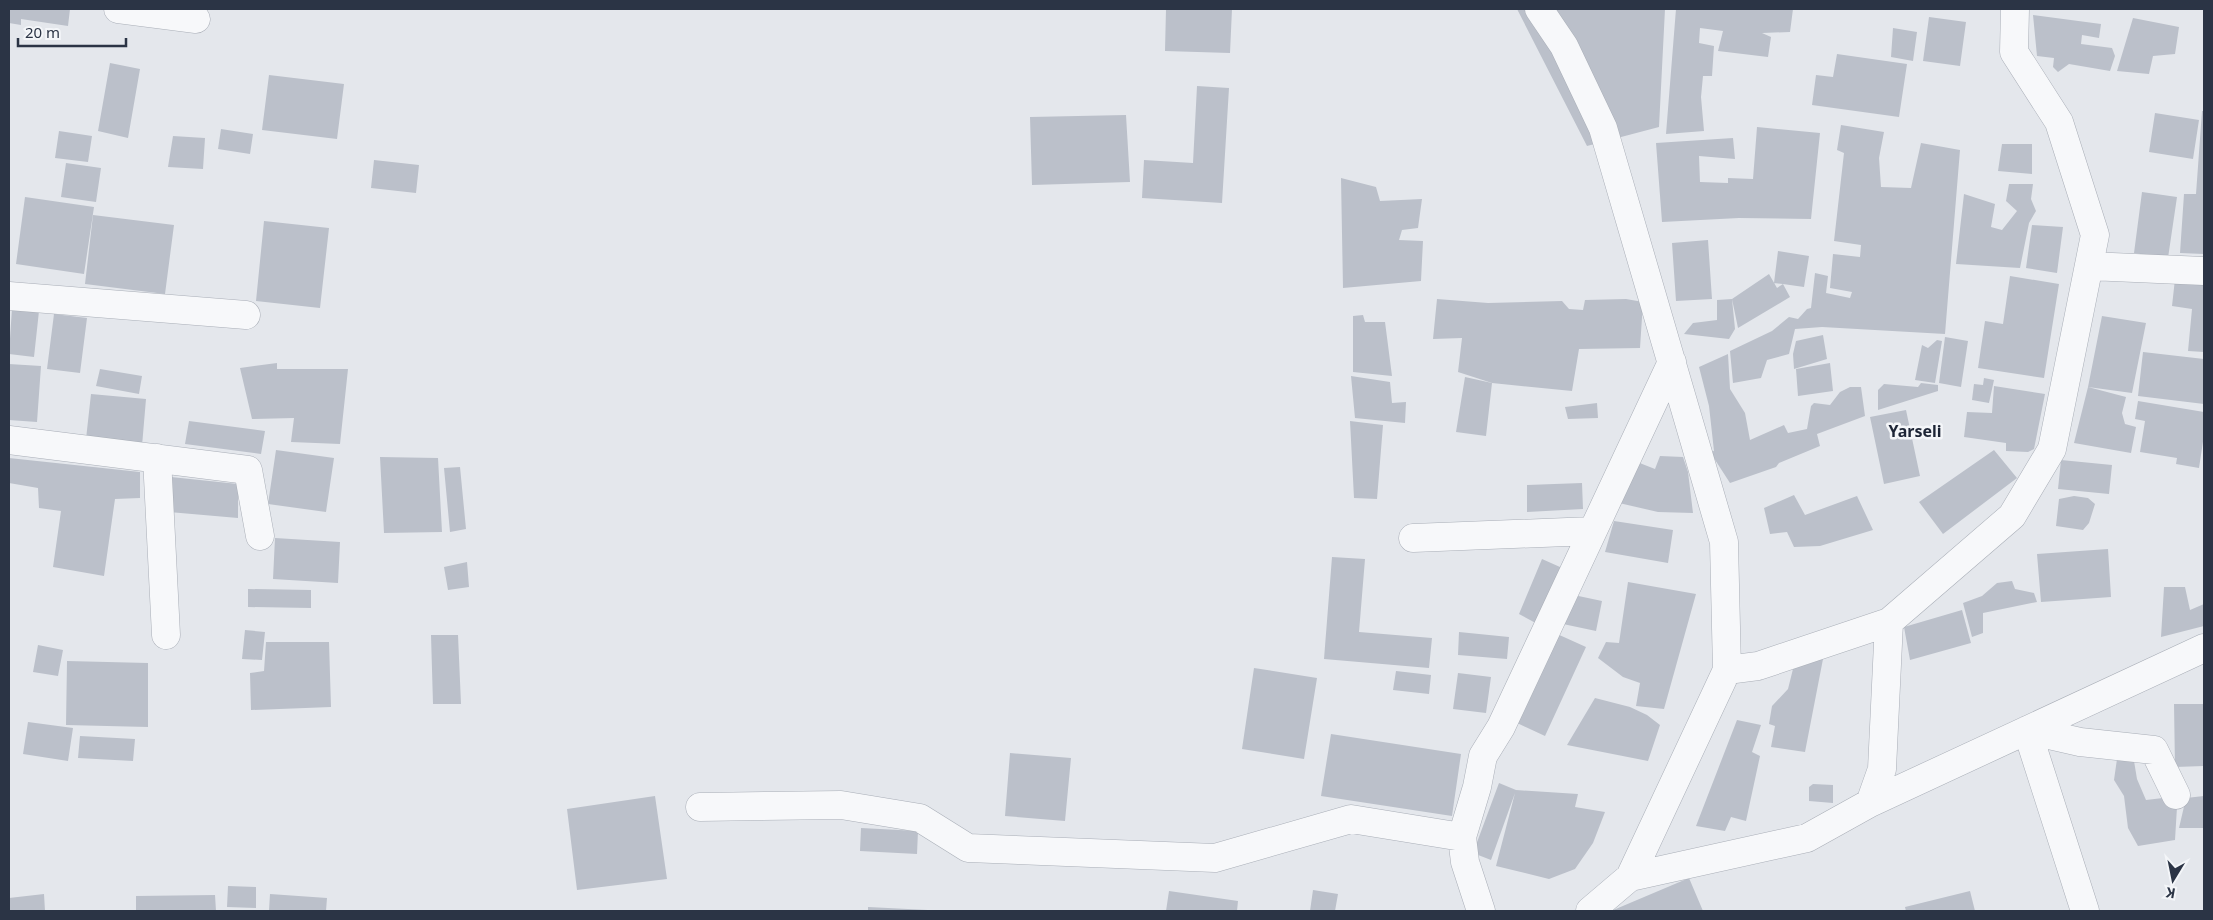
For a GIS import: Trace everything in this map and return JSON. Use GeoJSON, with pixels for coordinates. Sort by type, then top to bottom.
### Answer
{"type":"FeatureCollection","features":[{"type":"Feature","properties":{"kind":"street"},"geometry":{"type":"LineString","coordinates":[[118,9],[196,19]]}},
{"type":"Feature","properties":{"kind":"street"},"geometry":{"type":"LineString","coordinates":[[1539,9],[1564,46],[1603,128],[1724,542],[1727,670],[1630,877],[1590,911]]}},
{"type":"Feature","properties":{"kind":"street"},"geometry":{"type":"LineString","coordinates":[[1727,670],[1758,666],[1889,622],[2012,516],[2052,448],[2095,235],[2059,122],[2014,52],[2015,9]]}},
{"type":"Feature","properties":{"kind":"street"},"geometry":{"type":"LineString","coordinates":[[2089,266],[2204,271]]}},
{"type":"Feature","properties":{"kind":"street"},"geometry":{"type":"LineString","coordinates":[[9,296],[246,315]]}},
{"type":"Feature","properties":{"kind":"street"},"geometry":{"type":"LineString","coordinates":[[1481,911],[1465,862],[1462,837],[1477,787],[1483,756],[1501,728],[1672,362]]}},
{"type":"Feature","properties":{"kind":"street"},"geometry":{"type":"LineString","coordinates":[[9,440],[248,470],[260,536]]}},
{"type":"Feature","properties":{"kind":"street"},"geometry":{"type":"LineString","coordinates":[[156,458],[166,635]]}},
{"type":"Feature","properties":{"kind":"street"},"geometry":{"type":"LineString","coordinates":[[1413,538],[1592,531]]}},
{"type":"Feature","properties":{"kind":"street"},"geometry":{"type":"LineString","coordinates":[[1870,803],[1882,769],[1889,622]]}},
{"type":"Feature","properties":{"kind":"street"},"geometry":{"type":"LineString","coordinates":[[1630,877],[1807,838],[1870,803],[2204,648]]}},
{"type":"Feature","properties":{"kind":"street"},"geometry":{"type":"LineString","coordinates":[[2027,730],[2080,742],[2154,750],[2176,795]]}},
{"type":"Feature","properties":{"kind":"street"},"geometry":{"type":"LineString","coordinates":[[2027,730],[2085,911]]}},
{"type":"Feature","properties":{"kind":"street"},"geometry":{"type":"LineString","coordinates":[[700,807],[841,805],[920,818],[968,848],[1215,858],[1351,819],[1462,837]]}},
{"type":"Feature","properties":{"kind":"building"},"geometry":{"type":"Polygon","coordinates":[[[9,9],[70,9],[68,26],[21,19],[21,25],[9,23],[9,9]]]}},
{"type":"Feature","properties":{"kind":"building"},"geometry":{"type":"Polygon","coordinates":[[[1166,9],[1232,9],[1230,53],[1165,51],[1166,9]]]}},
{"type":"Feature","properties":{"kind":"building"},"geometry":{"type":"Polygon","coordinates":[[[1517,9],[1665,9],[1659,127],[1587,146],[1517,9]]]}},
{"type":"Feature","properties":{"kind":"building"},"geometry":{"type":"Polygon","coordinates":[[[1676,9],[1793,9],[1790,32],[1762,33],[1771,37],[1768,57],[1718,51],[1723,31],[1700,28],[1699,43],[1714,46],[1712,76],[1703,76],[1701,97],[1704,131],[1666,134],[1676,9]]]}},
{"type":"Feature","properties":{"kind":"building"},"geometry":{"type":"Polygon","coordinates":[[[2033,15],[2101,24],[2099,38],[2082,35],[2081,44],[2112,48],[2115,56],[2110,71],[2069,64],[2058,72],[2053,67],[2054,58],[2037,56],[2033,15]]]}},
{"type":"Feature","properties":{"kind":"building"},"geometry":{"type":"Polygon","coordinates":[[[1929,17],[1966,22],[1960,66],[1923,61],[1929,17]]]}},
{"type":"Feature","properties":{"kind":"building"},"geometry":{"type":"Polygon","coordinates":[[[2133,18],[2179,27],[2175,54],[2153,56],[2149,74],[2117,71],[2133,18]]]}},
{"type":"Feature","properties":{"kind":"building"},"geometry":{"type":"Polygon","coordinates":[[[1893,28],[1917,32],[1913,61],[1891,57],[1893,28]]]}},
{"type":"Feature","properties":{"kind":"building"},"geometry":{"type":"Polygon","coordinates":[[[1837,54],[1907,64],[1899,117],[1812,105],[1816,75],[1833,77],[1837,54]]]}},
{"type":"Feature","properties":{"kind":"building"},"geometry":{"type":"Polygon","coordinates":[[[110,63],[140,69],[128,138],[98,131],[110,63]]]}},
{"type":"Feature","properties":{"kind":"building"},"geometry":{"type":"Polygon","coordinates":[[[269,75],[344,84],[337,139],[262,130],[269,75]]]}},
{"type":"Feature","properties":{"kind":"building"},"geometry":{"type":"Polygon","coordinates":[[[1197,86],[1229,88],[1222,203],[1142,198],[1144,160],[1193,163],[1197,86]]]}},
{"type":"Feature","properties":{"kind":"building"},"geometry":{"type":"Polygon","coordinates":[[[2202,111],[2204,111],[2204,254],[2180,253],[2184,194],[2196,194],[2202,111]]]}},
{"type":"Feature","properties":{"kind":"building"},"geometry":{"type":"Polygon","coordinates":[[[2155,113],[2199,120],[2193,159],[2149,152],[2155,113]]]}},
{"type":"Feature","properties":{"kind":"building"},"geometry":{"type":"Polygon","coordinates":[[[1126,115],[1130,182],[1032,185],[1030,117],[1126,115]]]}},
{"type":"Feature","properties":{"kind":"building"},"geometry":{"type":"Polygon","coordinates":[[[1841,125],[1884,132],[1879,158],[1881,187],[1911,188],[1921,143],[1960,150],[1945,334],[1822,327],[1795,329],[1789,354],[1767,360],[1761,378],[1733,383],[1730,351],[1772,331],[1789,317],[1798,319],[1807,309],[1811,308],[1815,273],[1828,276],[1826,293],[1850,298],[1852,292],[1830,288],[1833,254],[1860,257],[1861,245],[1834,241],[1844,153],[1837,150],[1841,125]]]}},
{"type":"Feature","properties":{"kind":"building"},"geometry":{"type":"Polygon","coordinates":[[[1757,127],[1820,133],[1811,219],[1739,218],[1662,222],[1656,143],[1733,138],[1735,159],[1699,156],[1700,182],[1728,183],[1728,178],[1753,179],[1757,127]]]}},
{"type":"Feature","properties":{"kind":"building"},"geometry":{"type":"Polygon","coordinates":[[[221,129],[253,134],[250,154],[218,149],[221,129]]]}},
{"type":"Feature","properties":{"kind":"building"},"geometry":{"type":"Polygon","coordinates":[[[59,131],[92,136],[88,162],[55,158],[59,131]]]}},
{"type":"Feature","properties":{"kind":"building"},"geometry":{"type":"Polygon","coordinates":[[[173,136],[205,138],[203,169],[168,167],[173,136]]]}},
{"type":"Feature","properties":{"kind":"building"},"geometry":{"type":"Polygon","coordinates":[[[2002,144],[2032,144],[2032,174],[1998,171],[2002,144]]]}},
{"type":"Feature","properties":{"kind":"building"},"geometry":{"type":"Polygon","coordinates":[[[374,160],[419,165],[416,193],[371,188],[374,160]]]}},
{"type":"Feature","properties":{"kind":"building"},"geometry":{"type":"Polygon","coordinates":[[[66,163],[101,168],[96,202],[61,197],[66,163]]]}},
{"type":"Feature","properties":{"kind":"building"},"geometry":{"type":"Polygon","coordinates":[[[1341,178],[1376,187],[1380,201],[1422,199],[1418,228],[1402,230],[1399,240],[1423,241],[1421,281],[1343,288],[1341,178]]]}},
{"type":"Feature","properties":{"kind":"building"},"geometry":{"type":"Polygon","coordinates":[[[2009,184],[2033,184],[2031,199],[2036,211],[2029,223],[2020,268],[1956,264],[1964,194],[1995,204],[1991,227],[2002,230],[2017,211],[2006,201],[2009,184]]]}},
{"type":"Feature","properties":{"kind":"building"},"geometry":{"type":"Polygon","coordinates":[[[2142,192],[2177,197],[2168,258],[2134,253],[2142,192]]]}},
{"type":"Feature","properties":{"kind":"building"},"geometry":{"type":"Polygon","coordinates":[[[25,197],[94,207],[84,274],[16,264],[25,197]]]}},
{"type":"Feature","properties":{"kind":"building"},"geometry":{"type":"Polygon","coordinates":[[[93,215],[174,225],[165,294],[85,284],[93,215]]]}},
{"type":"Feature","properties":{"kind":"building"},"geometry":{"type":"Polygon","coordinates":[[[264,221],[329,228],[320,308],[256,301],[264,221]]]}},
{"type":"Feature","properties":{"kind":"building"},"geometry":{"type":"Polygon","coordinates":[[[2032,225],[2063,227],[2057,273],[2026,268],[2032,225]]]}},
{"type":"Feature","properties":{"kind":"building"},"geometry":{"type":"Polygon","coordinates":[[[1708,240],[1712,299],[1676,301],[1672,243],[1708,240]]]}},
{"type":"Feature","properties":{"kind":"building"},"geometry":{"type":"Polygon","coordinates":[[[1778,251],[1809,256],[1804,287],[1774,283],[1778,251]]]}},
{"type":"Feature","properties":{"kind":"building"},"geometry":{"type":"Polygon","coordinates":[[[1769,274],[1777,288],[1783,284],[1790,297],[1738,328],[1732,299],[1769,274]]]}},
{"type":"Feature","properties":{"kind":"building"},"geometry":{"type":"Polygon","coordinates":[[[2010,276],[2059,284],[2044,378],[1978,368],[1985,321],[2003,324],[2010,276]]]}},
{"type":"Feature","properties":{"kind":"building"},"geometry":{"type":"Polygon","coordinates":[[[2175,279],[2204,282],[2204,352],[2188,351],[2192,309],[2172,306],[2175,279]]]}},
{"type":"Feature","properties":{"kind":"building"},"geometry":{"type":"Polygon","coordinates":[[[1437,299],[1488,303],[1562,301],[1569,309],[1583,310],[1585,300],[1626,299],[1643,302],[1640,348],[1579,349],[1572,391],[1492,383],[1458,372],[1462,338],[1433,339],[1437,299]]]}},
{"type":"Feature","properties":{"kind":"building"},"geometry":{"type":"Polygon","coordinates":[[[1732,299],[1735,329],[1729,339],[1684,334],[1693,323],[1717,320],[1717,300],[1732,299]]]}},
{"type":"Feature","properties":{"kind":"building"},"geometry":{"type":"Polygon","coordinates":[[[12,308],[39,311],[34,357],[9,354],[12,308]]]}},
{"type":"Feature","properties":{"kind":"building"},"geometry":{"type":"Polygon","coordinates":[[[54,314],[87,318],[80,373],[47,369],[54,314]]]}},
{"type":"Feature","properties":{"kind":"building"},"geometry":{"type":"Polygon","coordinates":[[[1363,315],[1365,322],[1385,322],[1392,376],[1353,372],[1353,316],[1363,315]]]}},
{"type":"Feature","properties":{"kind":"building"},"geometry":{"type":"Polygon","coordinates":[[[2102,316],[2146,323],[2132,393],[2088,387],[2102,316]]]}},
{"type":"Feature","properties":{"kind":"building"},"geometry":{"type":"Polygon","coordinates":[[[1823,335],[1827,359],[1794,369],[1793,354],[1796,341],[1823,335]]]}},
{"type":"Feature","properties":{"kind":"building"},"geometry":{"type":"Polygon","coordinates":[[[1945,337],[1968,341],[1961,387],[1939,383],[1945,337]]]}},
{"type":"Feature","properties":{"kind":"building"},"geometry":{"type":"Polygon","coordinates":[[[1937,340],[1942,341],[1935,383],[1915,380],[1922,345],[1928,348],[1937,340]]]}},
{"type":"Feature","properties":{"kind":"building"},"geometry":{"type":"Polygon","coordinates":[[[2143,352],[2204,359],[2204,404],[2138,396],[2143,352]]]}},
{"type":"Feature","properties":{"kind":"building"},"geometry":{"type":"Polygon","coordinates":[[[1728,354],[1730,389],[1745,413],[1750,440],[1784,425],[1788,433],[1807,429],[1811,406],[1814,403],[1830,405],[1840,392],[1850,387],[1861,387],[1865,416],[1817,434],[1820,446],[1779,463],[1776,467],[1730,483],[1710,452],[1714,451],[1709,406],[1699,367],[1728,354]]]}},
{"type":"Feature","properties":{"kind":"building"},"geometry":{"type":"Polygon","coordinates":[[[277,363],[277,369],[348,369],[340,444],[291,442],[294,418],[252,419],[240,368],[277,363]]]}},
{"type":"Feature","properties":{"kind":"building"},"geometry":{"type":"Polygon","coordinates":[[[1830,363],[1833,391],[1798,396],[1796,369],[1830,363]]]}},
{"type":"Feature","properties":{"kind":"building"},"geometry":{"type":"Polygon","coordinates":[[[9,364],[41,366],[37,422],[9,420],[9,364]]]}},
{"type":"Feature","properties":{"kind":"building"},"geometry":{"type":"Polygon","coordinates":[[[100,369],[142,376],[139,394],[96,386],[100,369]]]}},
{"type":"Feature","properties":{"kind":"building"},"geometry":{"type":"Polygon","coordinates":[[[1351,376],[1390,382],[1392,403],[1406,402],[1405,423],[1355,418],[1351,376]]]}},
{"type":"Feature","properties":{"kind":"building"},"geometry":{"type":"Polygon","coordinates":[[[1465,377],[1492,383],[1486,436],[1456,432],[1465,377]]]}},
{"type":"Feature","properties":{"kind":"building"},"geometry":{"type":"Polygon","coordinates":[[[1984,378],[1994,380],[1989,403],[1972,400],[1974,384],[1983,385],[1984,378]]]}},
{"type":"Feature","properties":{"kind":"building"},"geometry":{"type":"Polygon","coordinates":[[[1921,383],[1938,385],[1938,391],[1878,410],[1878,390],[1884,384],[1918,387],[1921,383]]]}},
{"type":"Feature","properties":{"kind":"building"},"geometry":{"type":"Polygon","coordinates":[[[1994,386],[2045,394],[2034,449],[2028,452],[2006,451],[2006,443],[1964,437],[1967,412],[1992,413],[1994,386]]]}},
{"type":"Feature","properties":{"kind":"building"},"geometry":{"type":"Polygon","coordinates":[[[2088,387],[2126,397],[2122,413],[2125,424],[2136,427],[2131,453],[2074,443],[2088,387]]]}},
{"type":"Feature","properties":{"kind":"building"},"geometry":{"type":"Polygon","coordinates":[[[91,394],[146,399],[142,446],[86,439],[91,394]]]}},
{"type":"Feature","properties":{"kind":"building"},"geometry":{"type":"Polygon","coordinates":[[[2138,401],[2204,412],[2204,435],[2199,468],[2176,464],[2177,458],[2140,452],[2145,421],[2135,419],[2138,401]]]}},
{"type":"Feature","properties":{"kind":"building"},"geometry":{"type":"Polygon","coordinates":[[[1597,403],[1598,418],[1568,419],[1565,407],[1597,403]]]}},
{"type":"Feature","properties":{"kind":"building"},"geometry":{"type":"Polygon","coordinates":[[[1906,410],[1920,476],[1884,484],[1870,417],[1906,410]]]}},
{"type":"Feature","properties":{"kind":"building"},"geometry":{"type":"Polygon","coordinates":[[[189,421],[265,431],[261,454],[185,444],[189,421]]]}},
{"type":"Feature","properties":{"kind":"building"},"geometry":{"type":"Polygon","coordinates":[[[1350,421],[1383,425],[1377,499],[1354,498],[1350,421]]]}},
{"type":"Feature","properties":{"kind":"building"},"geometry":{"type":"Polygon","coordinates":[[[276,450],[334,458],[326,512],[268,504],[276,450]]]}},
{"type":"Feature","properties":{"kind":"building"},"geometry":{"type":"Polygon","coordinates":[[[1994,450],[2017,478],[1943,534],[1919,502],[1994,450]]]}},
{"type":"Feature","properties":{"kind":"building"},"geometry":{"type":"Polygon","coordinates":[[[1660,456],[1683,457],[1688,472],[1693,513],[1658,512],[1619,503],[1632,460],[1655,469],[1660,456]]]}},
{"type":"Feature","properties":{"kind":"building"},"geometry":{"type":"Polygon","coordinates":[[[380,457],[438,458],[442,532],[384,533],[380,457]]]}},
{"type":"Feature","properties":{"kind":"building"},"geometry":{"type":"Polygon","coordinates":[[[9,458],[140,472],[140,498],[115,499],[104,576],[53,567],[61,511],[39,508],[38,488],[9,483],[9,458]]]}},
{"type":"Feature","properties":{"kind":"building"},"geometry":{"type":"Polygon","coordinates":[[[2061,460],[2112,465],[2109,494],[2058,489],[2061,460]]]}},
{"type":"Feature","properties":{"kind":"building"},"geometry":{"type":"Polygon","coordinates":[[[460,467],[466,529],[450,532],[444,468],[460,467]]]}},
{"type":"Feature","properties":{"kind":"building"},"geometry":{"type":"Polygon","coordinates":[[[171,477],[238,484],[238,518],[169,512],[171,477]]]}},
{"type":"Feature","properties":{"kind":"building"},"geometry":{"type":"Polygon","coordinates":[[[1582,483],[1583,509],[1527,512],[1527,485],[1582,483]]]}},
{"type":"Feature","properties":{"kind":"building"},"geometry":{"type":"Polygon","coordinates":[[[1794,495],[1805,515],[1857,496],[1873,530],[1820,546],[1794,547],[1787,532],[1770,534],[1764,508],[1794,495]]]}},
{"type":"Feature","properties":{"kind":"building"},"geometry":{"type":"Polygon","coordinates":[[[2074,496],[2088,498],[2095,504],[2089,523],[2083,530],[2056,526],[2059,499],[2074,496]]]}},
{"type":"Feature","properties":{"kind":"building"},"geometry":{"type":"Polygon","coordinates":[[[1614,521],[1673,530],[1668,563],[1605,552],[1614,521]]]}},
{"type":"Feature","properties":{"kind":"building"},"geometry":{"type":"Polygon","coordinates":[[[275,538],[340,542],[338,583],[273,579],[275,538]]]}},
{"type":"Feature","properties":{"kind":"building"},"geometry":{"type":"Polygon","coordinates":[[[2108,549],[2111,597],[2041,602],[2037,554],[2108,549]]]}},
{"type":"Feature","properties":{"kind":"building"},"geometry":{"type":"Polygon","coordinates":[[[1332,557],[1365,559],[1359,632],[1432,638],[1429,668],[1324,659],[1332,557]]]}},
{"type":"Feature","properties":{"kind":"building"},"geometry":{"type":"Polygon","coordinates":[[[1542,559],[1569,571],[1543,627],[1519,614],[1542,559]]]}},
{"type":"Feature","properties":{"kind":"building"},"geometry":{"type":"Polygon","coordinates":[[[467,562],[469,587],[448,590],[444,567],[467,562]]]}},
{"type":"Feature","properties":{"kind":"building"},"geometry":{"type":"Polygon","coordinates":[[[2012,581],[2015,589],[2034,593],[2037,602],[1983,613],[1983,633],[1972,637],[1963,603],[1982,596],[1997,583],[2012,581]]]}},
{"type":"Feature","properties":{"kind":"building"},"geometry":{"type":"Polygon","coordinates":[[[1628,582],[1696,594],[1664,709],[1636,706],[1640,683],[1623,677],[1598,658],[1606,642],[1619,643],[1628,582]]]}},
{"type":"Feature","properties":{"kind":"building"},"geometry":{"type":"Polygon","coordinates":[[[2164,587],[2185,587],[2190,610],[2204,604],[2204,626],[2161,637],[2164,587]]]}},
{"type":"Feature","properties":{"kind":"building"},"geometry":{"type":"Polygon","coordinates":[[[248,589],[311,590],[311,608],[248,607],[248,589]]]}},
{"type":"Feature","properties":{"kind":"building"},"geometry":{"type":"Polygon","coordinates":[[[1569,594],[1602,601],[1596,631],[1563,624],[1569,594]]]}},
{"type":"Feature","properties":{"kind":"building"},"geometry":{"type":"Polygon","coordinates":[[[1962,610],[1971,643],[1910,660],[1904,627],[1962,610]]]}},
{"type":"Feature","properties":{"kind":"building"},"geometry":{"type":"Polygon","coordinates":[[[245,630],[265,632],[262,660],[242,659],[245,630]]]}},
{"type":"Feature","properties":{"kind":"building"},"geometry":{"type":"Polygon","coordinates":[[[1459,632],[1509,637],[1507,659],[1458,655],[1459,632]]]}},
{"type":"Feature","properties":{"kind":"building"},"geometry":{"type":"Polygon","coordinates":[[[1555,633],[1586,647],[1545,736],[1515,722],[1555,633]]]}},
{"type":"Feature","properties":{"kind":"building"},"geometry":{"type":"Polygon","coordinates":[[[431,635],[458,635],[461,704],[433,704],[431,635]]]}},
{"type":"Feature","properties":{"kind":"building"},"geometry":{"type":"Polygon","coordinates":[[[266,642],[329,642],[331,707],[251,710],[250,673],[264,671],[266,642]]]}},
{"type":"Feature","properties":{"kind":"building"},"geometry":{"type":"Polygon","coordinates":[[[38,645],[63,650],[58,676],[33,672],[38,645]]]}},
{"type":"Feature","properties":{"kind":"building"},"geometry":{"type":"Polygon","coordinates":[[[1823,659],[1805,752],[1771,747],[1775,726],[1769,724],[1772,706],[1788,689],[1794,665],[1823,659]]]}},
{"type":"Feature","properties":{"kind":"building"},"geometry":{"type":"Polygon","coordinates":[[[67,661],[148,663],[148,727],[66,725],[67,661]]]}},
{"type":"Feature","properties":{"kind":"building"},"geometry":{"type":"Polygon","coordinates":[[[1254,668],[1317,678],[1304,759],[1242,749],[1254,668]]]}},
{"type":"Feature","properties":{"kind":"building"},"geometry":{"type":"Polygon","coordinates":[[[1396,671],[1431,675],[1429,694],[1393,690],[1396,671]]]}},
{"type":"Feature","properties":{"kind":"building"},"geometry":{"type":"Polygon","coordinates":[[[1458,673],[1491,677],[1486,713],[1453,709],[1458,673]]]}},
{"type":"Feature","properties":{"kind":"building"},"geometry":{"type":"Polygon","coordinates":[[[1595,698],[1630,707],[1647,715],[1660,725],[1648,761],[1567,745],[1595,698]]]}},
{"type":"Feature","properties":{"kind":"building"},"geometry":{"type":"Polygon","coordinates":[[[2174,704],[2204,704],[2204,766],[2175,767],[2174,704]]]}},
{"type":"Feature","properties":{"kind":"building"},"geometry":{"type":"Polygon","coordinates":[[[1737,720],[1761,725],[1752,752],[1760,756],[1746,821],[1731,817],[1725,831],[1696,826],[1737,720]]]}},
{"type":"Feature","properties":{"kind":"building"},"geometry":{"type":"Polygon","coordinates":[[[28,722],[73,728],[68,761],[23,754],[28,722]]]}},
{"type":"Feature","properties":{"kind":"building"},"geometry":{"type":"Polygon","coordinates":[[[1331,734],[1461,754],[1452,816],[1321,796],[1331,734]]]}},
{"type":"Feature","properties":{"kind":"building"},"geometry":{"type":"Polygon","coordinates":[[[80,736],[135,739],[133,761],[78,758],[80,736]]]}},
{"type":"Feature","properties":{"kind":"building"},"geometry":{"type":"Polygon","coordinates":[[[1010,753],[1071,758],[1065,821],[1005,816],[1010,753]]]}},
{"type":"Feature","properties":{"kind":"building"},"geometry":{"type":"Polygon","coordinates":[[[2117,759],[2134,761],[2137,779],[2146,800],[2163,798],[2177,807],[2175,840],[2138,846],[2128,828],[2124,796],[2114,780],[2117,759]]]}},
{"type":"Feature","properties":{"kind":"building"},"geometry":{"type":"Polygon","coordinates":[[[1499,783],[1516,790],[1578,794],[1575,807],[1605,812],[1593,843],[1575,869],[1549,879],[1496,866],[1515,793],[1491,860],[1473,853],[1499,783]]]}},
{"type":"Feature","properties":{"kind":"building"},"geometry":{"type":"Polygon","coordinates":[[[1813,784],[1833,785],[1833,803],[1809,801],[1809,787],[1813,784]]]}},
{"type":"Feature","properties":{"kind":"building"},"geometry":{"type":"Polygon","coordinates":[[[655,796],[667,879],[577,890],[567,809],[655,796]]]}},
{"type":"Feature","properties":{"kind":"building"},"geometry":{"type":"Polygon","coordinates":[[[2204,796],[2204,828],[2179,828],[2186,798],[2204,796]]]}},
{"type":"Feature","properties":{"kind":"building"},"geometry":{"type":"Polygon","coordinates":[[[861,828],[918,831],[917,854],[860,851],[861,828]]]}},
{"type":"Feature","properties":{"kind":"building"},"geometry":{"type":"Polygon","coordinates":[[[1689,878],[1703,911],[1611,911],[1689,878]]]}},
{"type":"Feature","properties":{"kind":"building"},"geometry":{"type":"Polygon","coordinates":[[[228,886],[256,887],[256,908],[227,907],[228,886]]]}},
{"type":"Feature","properties":{"kind":"building"},"geometry":{"type":"Polygon","coordinates":[[[1313,890],[1338,894],[1335,911],[1310,911],[1313,890]]]}},
{"type":"Feature","properties":{"kind":"building"},"geometry":{"type":"Polygon","coordinates":[[[1169,891],[1238,901],[1237,911],[1166,911],[1169,891]]]}},
{"type":"Feature","properties":{"kind":"building"},"geometry":{"type":"Polygon","coordinates":[[[1970,891],[1975,911],[1906,911],[1905,907],[1970,891]]]}},
{"type":"Feature","properties":{"kind":"building"},"geometry":{"type":"Polygon","coordinates":[[[44,894],[45,911],[9,911],[9,898],[44,894]]]}},
{"type":"Feature","properties":{"kind":"building"},"geometry":{"type":"Polygon","coordinates":[[[270,894],[327,898],[326,911],[269,911],[270,894]]]}},
{"type":"Feature","properties":{"kind":"building"},"geometry":{"type":"Polygon","coordinates":[[[215,895],[216,911],[136,911],[136,896],[215,895]]]}},
{"type":"Feature","properties":{"kind":"building"},"geometry":{"type":"Polygon","coordinates":[[[868,907],[928,910],[928,911],[868,911],[868,907]]]}},
{"type":"Feature","properties":{"kind":"district","name":"Yarseli"},"geometry":{"type":"Point","coordinates":[1915,431]}}]}
